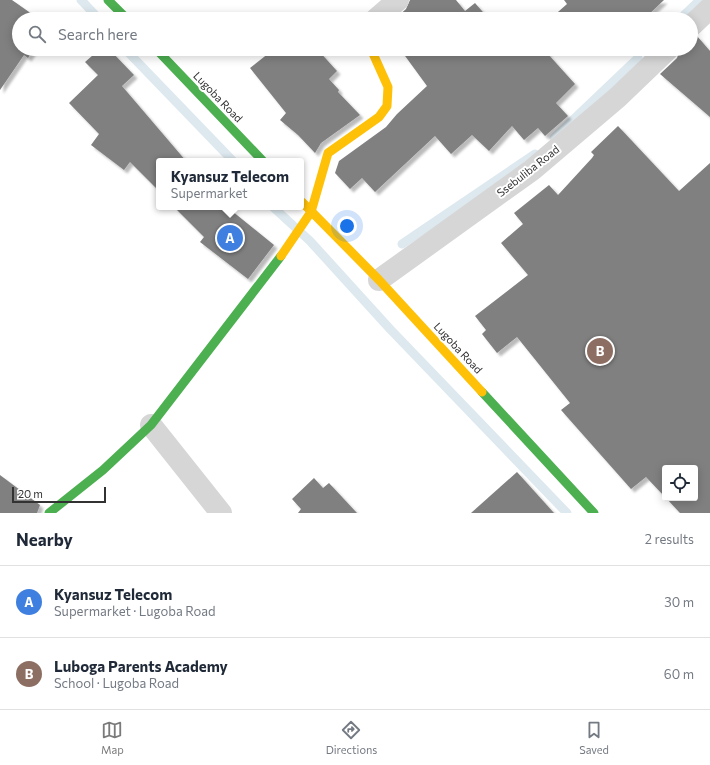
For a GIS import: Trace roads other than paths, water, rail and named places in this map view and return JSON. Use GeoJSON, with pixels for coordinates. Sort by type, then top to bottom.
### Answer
{"type":"FeatureCollection","features":[{"type":"Feature","properties":{"kind":"street"},"geometry":{"type":"LineString","coordinates":[[108,0],[120,12]]}},
{"type":"Feature","properties":{"kind":"street"},"geometry":{"type":"LineString","coordinates":[[384,12],[398,0]]}},
{"type":"Feature","properties":{"kind":"street"},"geometry":{"type":"LineString","coordinates":[[698,19],[710,8]]}},
{"type":"Feature","properties":{"kind":"street","name":"Lugoba Road"},"geometry":{"type":"LineString","coordinates":[[163,56],[260,158]]}},
{"type":"Feature","properties":{"kind":"street"},"geometry":{"type":"LineString","coordinates":[[50,513],[103,470],[151,425],[285,251],[311,212],[328,153],[379,117],[387,106],[389,93],[388,87],[374,56]]}},
{"type":"Feature","properties":{"kind":"street","name":"Ssebuliba Road"},"geometry":{"type":"LineString","coordinates":[[379,280],[532,170],[618,97],[661,56]]}},
{"type":"Feature","properties":{"kind":"street","name":"Lugoba Road"},"geometry":{"type":"LineString","coordinates":[[304,204],[379,280],[594,513]]}},
{"type":"Feature","properties":{"kind":"street"},"geometry":{"type":"LineString","coordinates":[[151,425],[220,513]]}},
{"type":"Feature","properties":{"kind":"waterway"},"geometry":{"type":"LineString","coordinates":[[81,0],[92,12]]}},
{"type":"Feature","properties":{"kind":"waterway"},"geometry":{"type":"LineString","coordinates":[[687,12],[700,0]]}},
{"type":"Feature","properties":{"kind":"waterway"},"geometry":{"type":"LineString","coordinates":[[132,56],[230,158]]}},
{"type":"Feature","properties":{"kind":"waterway"},"geometry":{"type":"LineString","coordinates":[[554,138],[638,58]]}},
{"type":"Feature","properties":{"kind":"waterway"},"geometry":{"type":"LineString","coordinates":[[402,244],[535,154]]}},
{"type":"Feature","properties":{"kind":"waterway"},"geometry":{"type":"LineString","coordinates":[[276,210],[310,241],[390,329],[567,513]]}},
{"type":"Feature","properties":{"kind":"place","name":"Kyansuz Telecom"},"geometry":{"type":"Point","coordinates":[230,238]}},
{"type":"Feature","properties":{"kind":"place","name":"Luboga Parents Academy"},"geometry":{"type":"Point","coordinates":[600,351]}}]}
